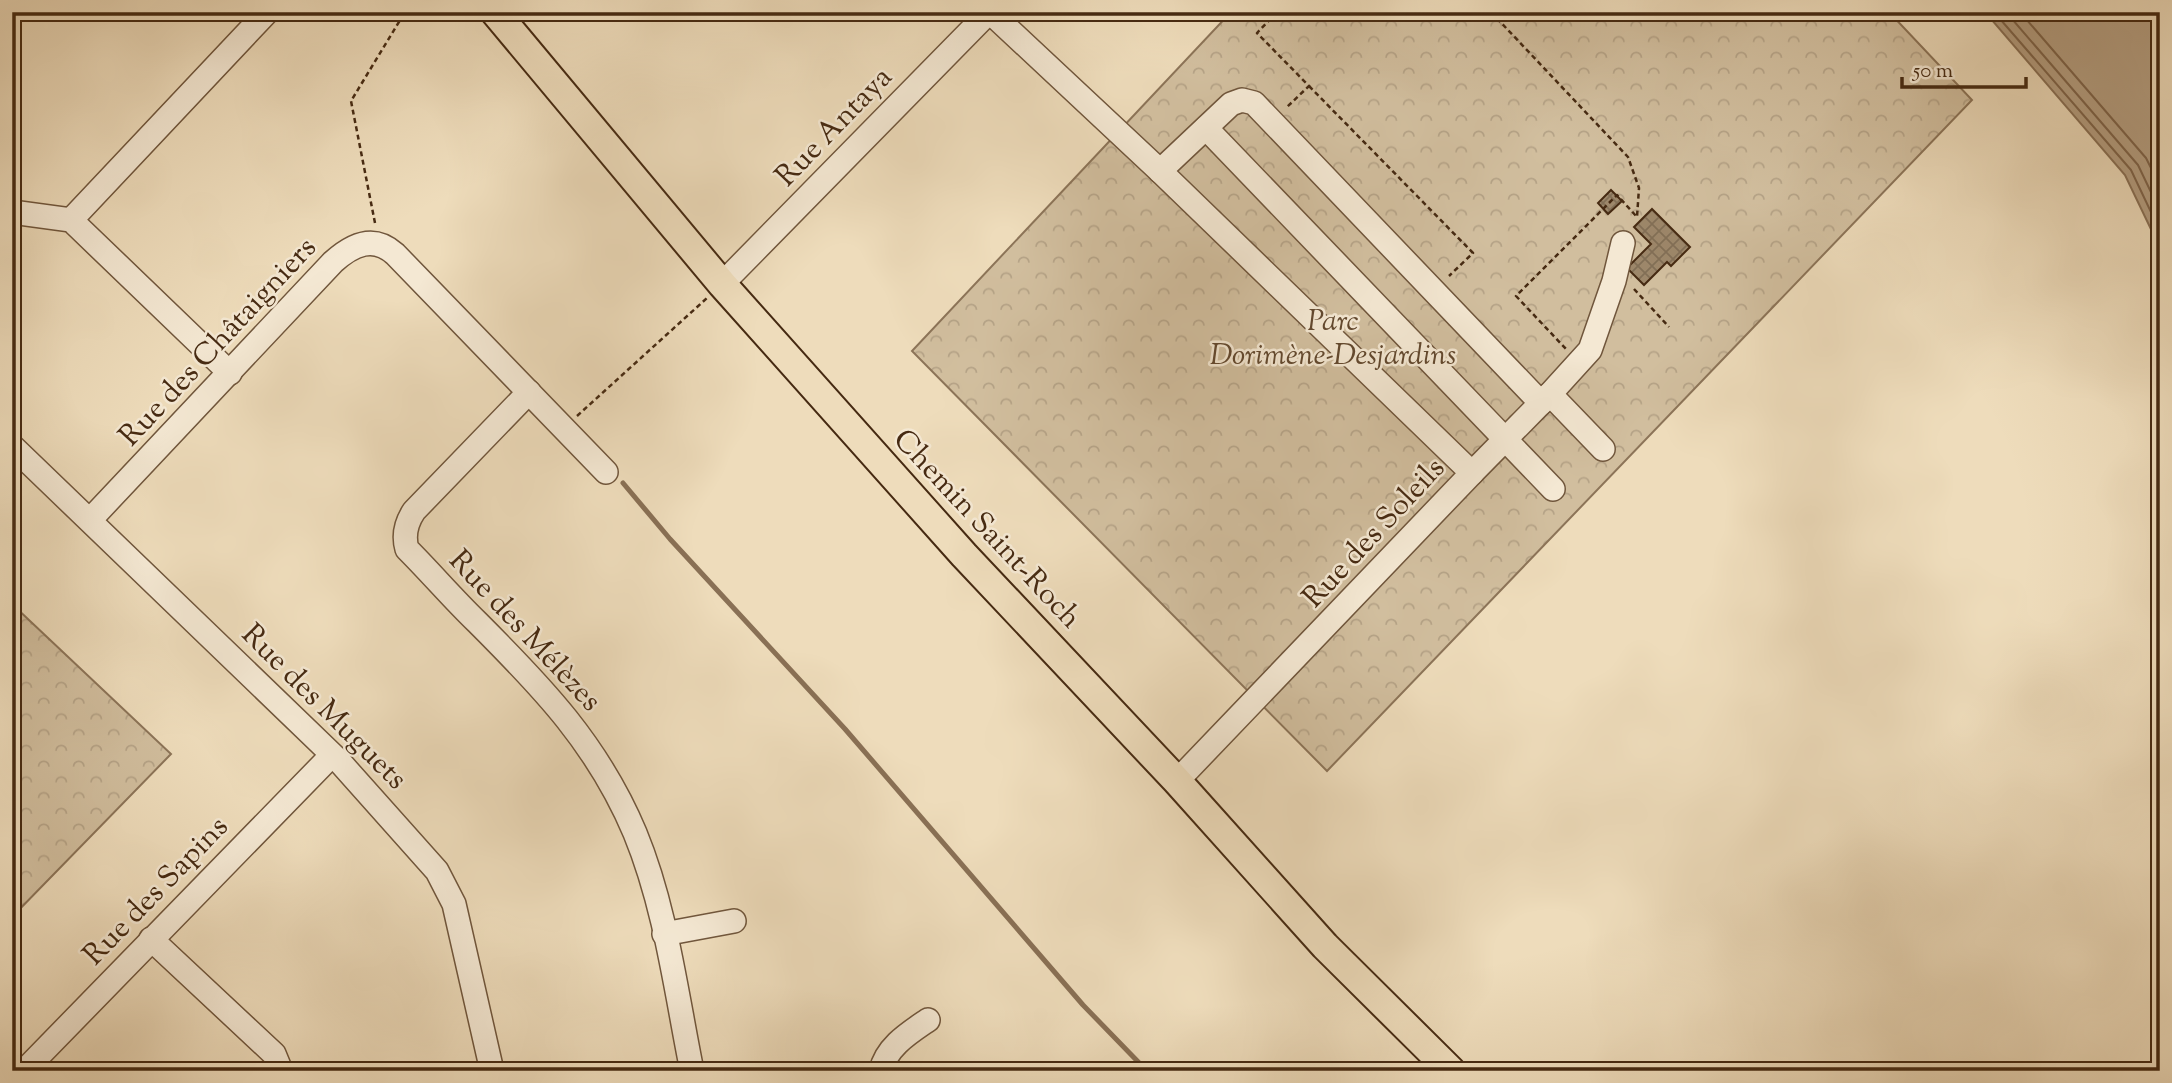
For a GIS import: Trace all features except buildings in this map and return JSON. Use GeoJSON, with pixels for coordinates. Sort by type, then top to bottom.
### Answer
{"type":"FeatureCollection","features":[{"type":"Feature","properties":{"kind":"main road","name":"Chemin Saint-Roch"},"geometry":{"type":"LineString","coordinates":[[495,12],[722,284],[964,555],[1177,781],[1325,946],[1451,1071]]}},
{"type":"Feature","properties":{"kind":"street","name":"Rue Antaya"},"geometry":{"type":"LineString","coordinates":[[722,284],[989,12]]}},
{"type":"Feature","properties":{"kind":"street","name":"Rue des Soleils"},"geometry":{"type":"LineString","coordinates":[[989,12],[1160,171],[1472,473],[1177,781]]}},
{"type":"Feature","properties":{"kind":"street"},"geometry":{"type":"LineString","coordinates":[[71,220],[255,16]]}},
{"type":"Feature","properties":{"kind":"street"},"geometry":{"type":"LineString","coordinates":[[1160,171],[1231,104],[1242,100],[1254,103],[1434,290],[1603,449]]}},
{"type":"Feature","properties":{"kind":"street"},"geometry":{"type":"LineString","coordinates":[[1206,128],[1553,489]]}},
{"type":"Feature","properties":{"kind":"street"},"geometry":{"type":"LineString","coordinates":[[12,212],[71,220],[230,373]]}},
{"type":"Feature","properties":{"kind":"street","name":"Rue des Châtaigniers"},"geometry":{"type":"LineString","coordinates":[[90,520],[333,262],[356,246],[367,242],[379,243]]}},
{"type":"Feature","properties":{"kind":"street"},"geometry":{"type":"LineString","coordinates":[[379,243],[396,254],[606,472]]}},
{"type":"Feature","properties":{"kind":"street"},"geometry":{"type":"LineString","coordinates":[[1472,473],[1580,364],[1590,350],[1617,271],[1623,243]]}},
{"type":"Feature","properties":{"kind":"street","name":"Rue des Mélèzes"},"geometry":{"type":"LineString","coordinates":[[529,392],[414,511],[408,520],[404,541],[407,550],[525,668],[581,734],[612,786],[635,835],[654,891],[692,1071]]}},
{"type":"Feature","properties":{"kind":"street","name":"Rue des Muguets"},"geometry":{"type":"LineString","coordinates":[[12,446],[332,755],[437,871],[454,904],[492,1071]]}},
{"type":"Feature","properties":{"kind":"street","name":"Rue des Sapins"},"geometry":{"type":"LineString","coordinates":[[24,1071],[332,755]]}},
{"type":"Feature","properties":{"kind":"street"},"geometry":{"type":"LineString","coordinates":[[664,934],[734,921]]}},
{"type":"Feature","properties":{"kind":"street"},"geometry":{"type":"LineString","coordinates":[[151,939],[274,1055],[281,1071]]}},
{"type":"Feature","properties":{"kind":"street"},"geometry":{"type":"LineString","coordinates":[[881,1071],[883,1063],[901,1039],[928,1020]]}},
{"type":"Feature","properties":{"kind":"path"},"geometry":{"type":"LineString","coordinates":[[379,243],[351,101],[405,12]]}},
{"type":"Feature","properties":{"kind":"path"},"geometry":{"type":"LineString","coordinates":[[1277,12],[1257,33],[1473,253],[1434,290]]}},
{"type":"Feature","properties":{"kind":"path"},"geometry":{"type":"LineString","coordinates":[[1491,12],[1628,156],[1639,188],[1637,217],[1616,195],[1516,296],[1580,364]]}},
{"type":"Feature","properties":{"kind":"path"},"geometry":{"type":"LineString","coordinates":[[1273,122],[1309,86]]}},
{"type":"Feature","properties":{"kind":"path"},"geometry":{"type":"LineString","coordinates":[[1617,271],[1668,327]]}},
{"type":"Feature","properties":{"kind":"path"},"geometry":{"type":"LineString","coordinates":[[563,428],[722,284]]}},
{"type":"Feature","properties":{"kind":"green space","name":"Parc Dorimène-Desjardins"},"geometry":{"type":"Polygon","coordinates":[[[1231,12],[1889,12],[1972,100],[1327,771],[912,351],[1231,12]]]}},
{"type":"Feature","properties":{"kind":"green space"},"geometry":{"type":"Polygon","coordinates":[[[12,604],[171,754],[12,917],[12,604]]]}},
{"type":"Feature","properties":{"kind":"water"},"geometry":{"type":"Polygon","coordinates":[[[1985,12],[2160,12],[2160,248],[2125,175],[1985,12]]]}},
{"type":"Feature","properties":{"kind":"waterway"},"geometry":{"type":"LineString","coordinates":[[623,483],[670,539],[845,729],[1083,1005],[1147,1071]]}}]}
